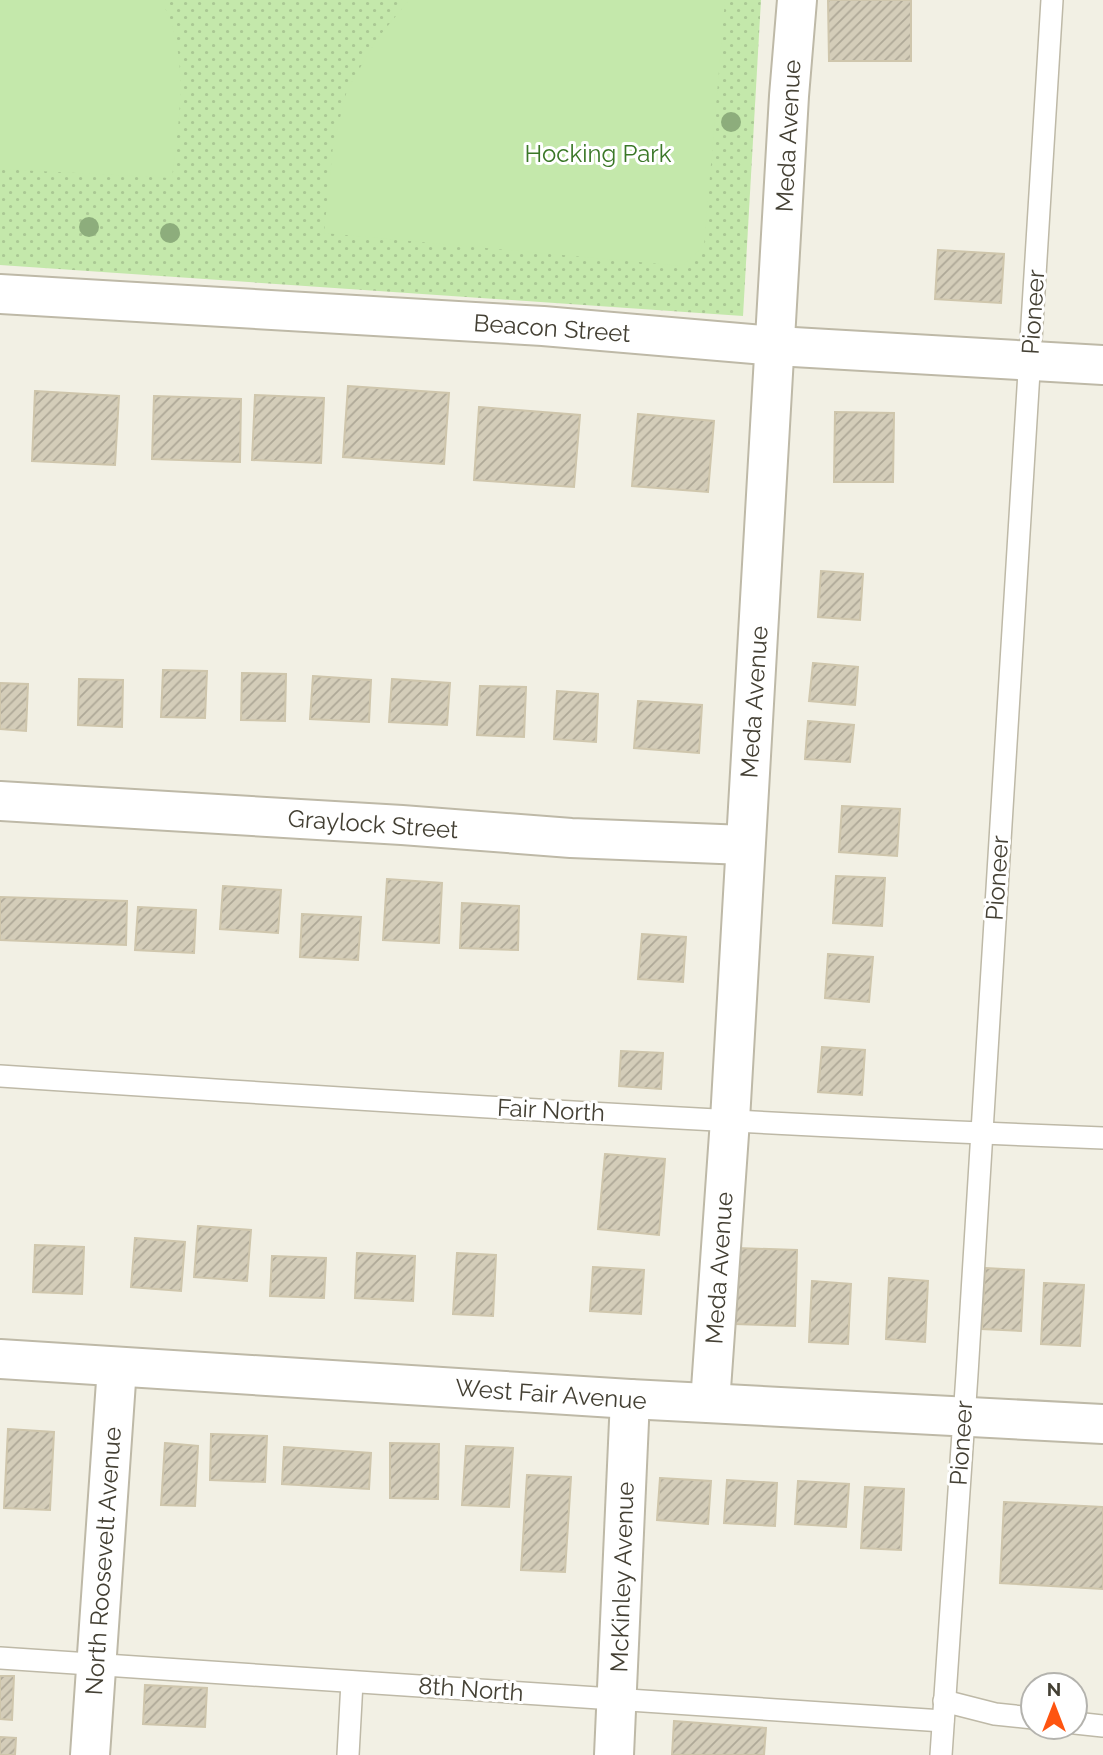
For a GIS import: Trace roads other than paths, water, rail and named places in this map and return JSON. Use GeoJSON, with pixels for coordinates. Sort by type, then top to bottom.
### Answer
{"type":"FeatureCollection","features":[{"type":"Feature","properties":{"kind":"street","name":"Meda Avenue"},"geometry":{"type":"LineString","coordinates":[[710,1404],[730,1120],[789,96],[797,0]]}},
{"type":"Feature","properties":{"kind":"street","name":"Beacon Street"},"geometry":{"type":"LineString","coordinates":[[0,294],[543,326],[776,346],[1103,365]]}},
{"type":"Feature","properties":{"kind":"street","name":"Graylock Street"},"geometry":{"type":"LineString","coordinates":[[0,801],[571,838],[745,845]]}},
{"type":"Feature","properties":{"kind":"street","name":"West Fair Avenue"},"geometry":{"type":"LineString","coordinates":[[0,1359],[710,1404],[1103,1424]]}},
{"type":"Feature","properties":{"kind":"street","name":"North Roosevelt Avenue"},"geometry":{"type":"LineString","coordinates":[[90,1755],[117,1367]]}},
{"type":"Feature","properties":{"kind":"street","name":"McKinley Avenue"},"geometry":{"type":"LineString","coordinates":[[614,1755],[630,1399]]}},
{"type":"Feature","properties":{"kind":"lane","name":"Pioneer"},"geometry":{"type":"LineString","coordinates":[[941,1755],[1052,0]]}},
{"type":"Feature","properties":{"kind":"lane","name":"Fair North"},"geometry":{"type":"LineString","coordinates":[[0,1076],[730,1120],[1103,1138]]}},
{"type":"Feature","properties":{"kind":"lane","name":"8th North"},"geometry":{"type":"LineString","coordinates":[[0,1658],[617,1699],[944,1711],[1019,1717]]}},
{"type":"Feature","properties":{"kind":"lane"},"geometry":{"type":"LineString","coordinates":[[348,1755],[352,1682]]}},
{"type":"Feature","properties":{"kind":"park label","name":"Hocking Park"},"geometry":{"type":"Point","coordinates":[598,153]}}]}
